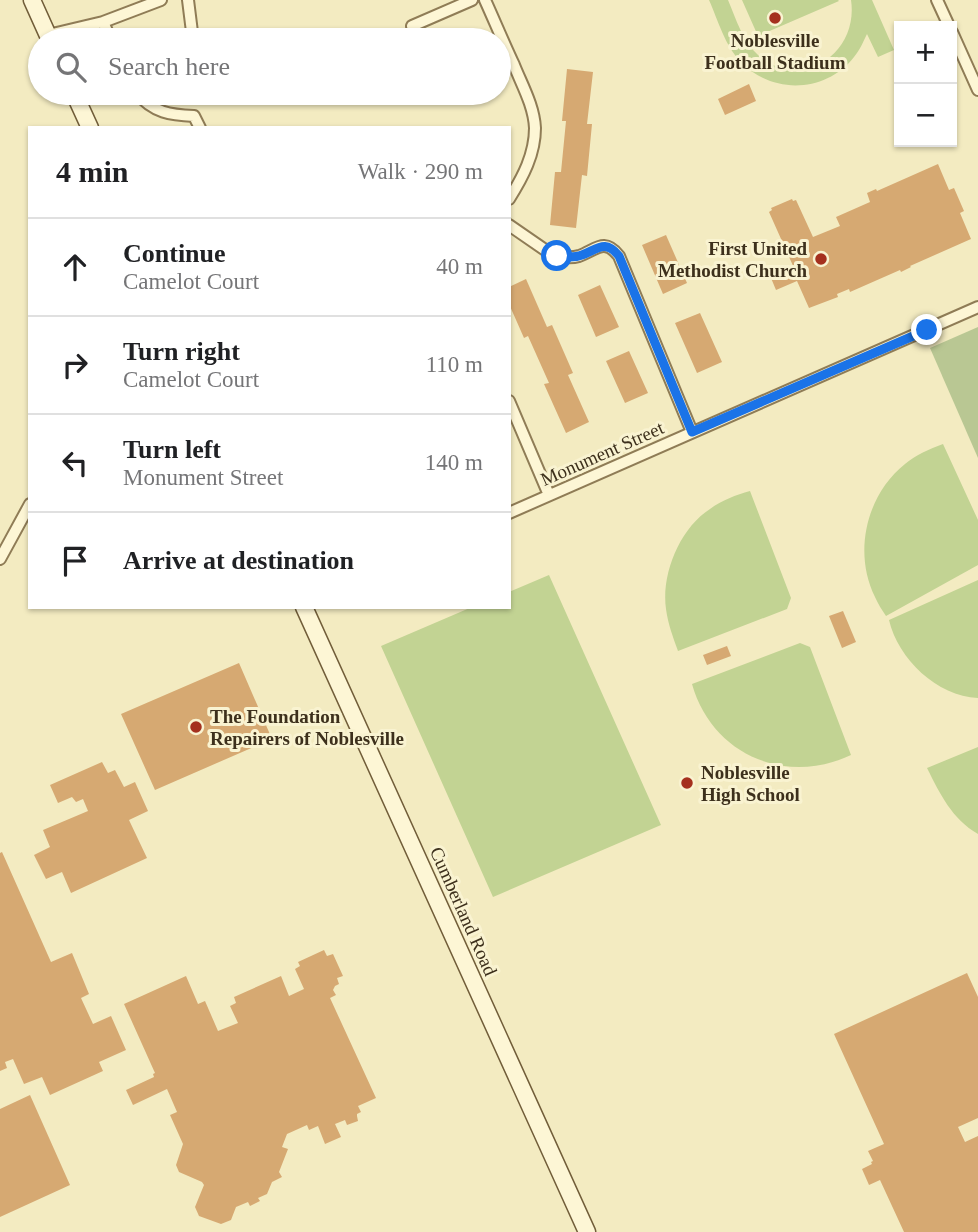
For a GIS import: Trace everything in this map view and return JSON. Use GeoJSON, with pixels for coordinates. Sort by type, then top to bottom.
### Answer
{"type":"FeatureCollection","features":[{"type":"Feature","properties":{"kind":"street"},"geometry":{"type":"LineString","coordinates":[[32,0],[45,28]]}},
{"type":"Feature","properties":{"kind":"street"},"geometry":{"type":"LineString","coordinates":[[83,28],[161,0]]}},
{"type":"Feature","properties":{"kind":"street"},"geometry":{"type":"LineString","coordinates":[[188,0],[192,28]]}},
{"type":"Feature","properties":{"kind":"street"},"geometry":{"type":"LineString","coordinates":[[413,28],[412,26],[472,0]]}},
{"type":"Feature","properties":{"kind":"street"},"geometry":{"type":"LineString","coordinates":[[485,0],[497,28]]}},
{"type":"Feature","properties":{"kind":"street"},"geometry":{"type":"LineString","coordinates":[[937,0],[947,21]]}},
{"type":"Feature","properties":{"kind":"street"},"geometry":{"type":"LineString","coordinates":[[103,22],[106,28]]}},
{"type":"Feature","properties":{"kind":"street"},"geometry":{"type":"LineString","coordinates":[[957,43],[978,90]]}},
{"type":"Feature","properties":{"kind":"street"},"geometry":{"type":"LineString","coordinates":[[511,60],[528,99],[535,127],[528,166],[511,196]]}},
{"type":"Feature","properties":{"kind":"street"},"geometry":{"type":"LineString","coordinates":[[79,105],[89,126]]}},
{"type":"Feature","properties":{"kind":"street"},"geometry":{"type":"LineString","coordinates":[[149,105],[162,113],[194,116],[199,126]]}},
{"type":"Feature","properties":{"kind":"street"},"geometry":{"type":"LineString","coordinates":[[511,226],[557,256],[580,255],[601,246],[614,249],[692,432]]}},
{"type":"Feature","properties":{"kind":"street","name":"Monument Street"},"geometry":{"type":"LineString","coordinates":[[511,512],[978,307]]}},
{"type":"Feature","properties":{"kind":"street"},"geometry":{"type":"LineString","coordinates":[[511,406],[549,495]]}},
{"type":"Feature","properties":{"kind":"street"},"geometry":{"type":"LineString","coordinates":[[0,559],[28,508]]}},
{"type":"Feature","properties":{"kind":"street","name":"Cumberland Road"},"geometry":{"type":"LineString","coordinates":[[305,609],[587,1232]]}},
{"type":"Feature","properties":{"kind":"green space"},"geometry":{"type":"Polygon","coordinates":[[[709,0],[728,0],[740,30],[759,56],[776,66],[793,70],[809,68],[837,51],[846,36],[851,19],[851,0],[872,0],[894,50],[878,57],[867,34],[860,49],[842,69],[829,78],[799,85],[768,80],[754,73],[735,56],[709,0]]]}},
{"type":"Feature","properties":{"kind":"green space","name":"Noblesville Football Stadium"},"geometry":{"type":"Polygon","coordinates":[[[742,0],[838,0],[839,1],[758,36],[742,0]]]}},
{"type":"Feature","properties":{"kind":"green space"},"geometry":{"type":"Polygon","coordinates":[[[978,327],[978,458],[930,348],[978,327]]]}},
{"type":"Feature","properties":{"kind":"green space"},"geometry":{"type":"Polygon","coordinates":[[[943,444],[978,520],[978,565],[886,616],[868,580],[865,562],[867,526],[881,492],[892,477],[923,452],[943,444]]]}},
{"type":"Feature","properties":{"kind":"green space"},"geometry":{"type":"Polygon","coordinates":[[[750,491],[791,598],[787,609],[678,651],[668,620],[665,595],[675,553],[699,517],[724,500],[750,491]]]}},
{"type":"Feature","properties":{"kind":"green space"},"geometry":{"type":"Polygon","coordinates":[[[549,575],[661,825],[493,897],[381,646],[467,609],[511,609],[511,591],[549,575]]]}},
{"type":"Feature","properties":{"kind":"green space"},"geometry":{"type":"Polygon","coordinates":[[[978,580],[978,698],[948,690],[922,673],[901,648],[889,620],[978,580]]]}},
{"type":"Feature","properties":{"kind":"green space"},"geometry":{"type":"Polygon","coordinates":[[[800,643],[810,647],[851,755],[826,764],[802,767],[777,765],[755,758],[734,746],[716,729],[702,709],[692,684],[800,643]]]}},
{"type":"Feature","properties":{"kind":"green space"},"geometry":{"type":"Polygon","coordinates":[[[978,747],[978,834],[954,813],[927,768],[978,747]]]}},
{"type":"Feature","properties":{"kind":"building"},"geometry":{"type":"Polygon","coordinates":[[[567,69],[593,72],[587,124],[592,124],[587,176],[582,175],[576,228],[550,225],[555,172],[561,172],[567,69]]]}},
{"type":"Feature","properties":{"kind":"building"},"geometry":{"type":"Polygon","coordinates":[[[749,84],[756,101],[725,115],[718,99],[749,84]]]}},
{"type":"Feature","properties":{"kind":"building"},"geometry":{"type":"Polygon","coordinates":[[[938,164],[949,190],[954,188],[964,211],[960,213],[971,239],[901,272],[900,270],[850,292],[849,289],[837,294],[838,297],[809,308],[797,281],[776,290],[771,278],[794,268],[769,212],[771,208],[792,199],[796,200],[813,237],[840,226],[836,217],[870,202],[867,193],[938,164]]]}},
{"type":"Feature","properties":{"kind":"building"},"geometry":{"type":"Polygon","coordinates":[[[666,235],[687,283],[663,294],[642,245],[666,235]]]}},
{"type":"Feature","properties":{"kind":"building"},"geometry":{"type":"Polygon","coordinates":[[[526,279],[547,327],[552,325],[573,373],[568,375],[589,422],[566,433],[544,384],[549,383],[528,336],[524,338],[511,309],[511,286],[526,279]]]}},
{"type":"Feature","properties":{"kind":"building"},"geometry":{"type":"Polygon","coordinates":[[[600,285],[619,327],[596,337],[578,295],[600,285]]]}},
{"type":"Feature","properties":{"kind":"building"},"geometry":{"type":"Polygon","coordinates":[[[700,313],[722,362],[697,373],[675,323],[700,313]]]}},
{"type":"Feature","properties":{"kind":"building"},"geometry":{"type":"Polygon","coordinates":[[[629,351],[648,393],[625,403],[606,361],[629,351]]]}},
{"type":"Feature","properties":{"kind":"building"},"geometry":{"type":"Polygon","coordinates":[[[843,611],[856,642],[842,648],[829,616],[843,611]]]}},
{"type":"Feature","properties":{"kind":"building"},"geometry":{"type":"Polygon","coordinates":[[[727,646],[731,656],[707,665],[703,655],[727,646]]]}},
{"type":"Feature","properties":{"kind":"building","name":"The Foundation Repairers of Noblesville"},"geometry":{"type":"Polygon","coordinates":[[[239,663],[272,739],[155,790],[121,714],[239,663]]]}},
{"type":"Feature","properties":{"kind":"building"},"geometry":{"type":"Polygon","coordinates":[[[102,762],[108,773],[115,770],[124,787],[135,782],[148,811],[129,820],[147,858],[71,893],[62,872],[46,879],[34,855],[50,847],[43,830],[88,811],[83,799],[76,802],[72,797],[58,803],[50,785],[102,762]]]}},
{"type":"Feature","properties":{"kind":"building"},"geometry":{"type":"Polygon","coordinates":[[[2,852],[51,962],[72,953],[89,994],[81,998],[93,1024],[111,1016],[126,1050],[99,1062],[103,1071],[50,1095],[42,1077],[24,1084],[13,1059],[5,1062],[7,1068],[0,1071],[2,852]]]}},
{"type":"Feature","properties":{"kind":"building"},"geometry":{"type":"Polygon","coordinates":[[[324,950],[327,956],[333,954],[343,976],[337,978],[339,984],[333,990],[336,995],[330,998],[376,1098],[358,1106],[361,1112],[357,1114],[358,1121],[347,1125],[345,1120],[335,1124],[341,1137],[325,1144],[318,1126],[309,1130],[307,1125],[287,1134],[282,1147],[288,1149],[279,1172],[282,1177],[272,1182],[267,1194],[258,1198],[260,1201],[250,1206],[248,1202],[236,1207],[231,1220],[221,1224],[199,1216],[195,1207],[204,1185],[179,1172],[176,1165],[183,1144],[170,1115],[177,1112],[167,1089],[133,1105],[126,1090],[154,1077],[155,1073],[124,1004],[186,976],[198,1004],[205,1001],[218,1031],[238,1023],[230,1006],[236,1003],[234,997],[281,976],[289,996],[304,989],[295,969],[300,966],[298,962],[324,950]]]}},
{"type":"Feature","properties":{"kind":"building"},"geometry":{"type":"Polygon","coordinates":[[[967,973],[978,997],[978,1118],[958,1127],[965,1142],[978,1136],[978,1232],[904,1232],[880,1180],[869,1185],[862,1169],[873,1161],[868,1151],[884,1144],[834,1034],[967,973]]]}},
{"type":"Feature","properties":{"kind":"building"},"geometry":{"type":"Polygon","coordinates":[[[30,1095],[70,1185],[0,1217],[0,1109],[30,1095]]]}},
{"type":"Feature","properties":{"kind":"place","name":"Noblesville Football Stadium"},"geometry":{"type":"Point","coordinates":[775,18]}},
{"type":"Feature","properties":{"kind":"place","name":"First United Methodist Church"},"geometry":{"type":"Point","coordinates":[821,259]}},
{"type":"Feature","properties":{"kind":"place","name":"The Foundation Repairers of Noblesville"},"geometry":{"type":"Point","coordinates":[196,727]}},
{"type":"Feature","properties":{"kind":"place","name":"Noblesville High School"},"geometry":{"type":"Point","coordinates":[687,783]}},
{"type":"Feature","properties":{"kind":"route"},"geometry":{"type":"LineString","coordinates":[[557,256],[573,257],[601,246],[614,249],[692,432],[927,330]]}}]}
